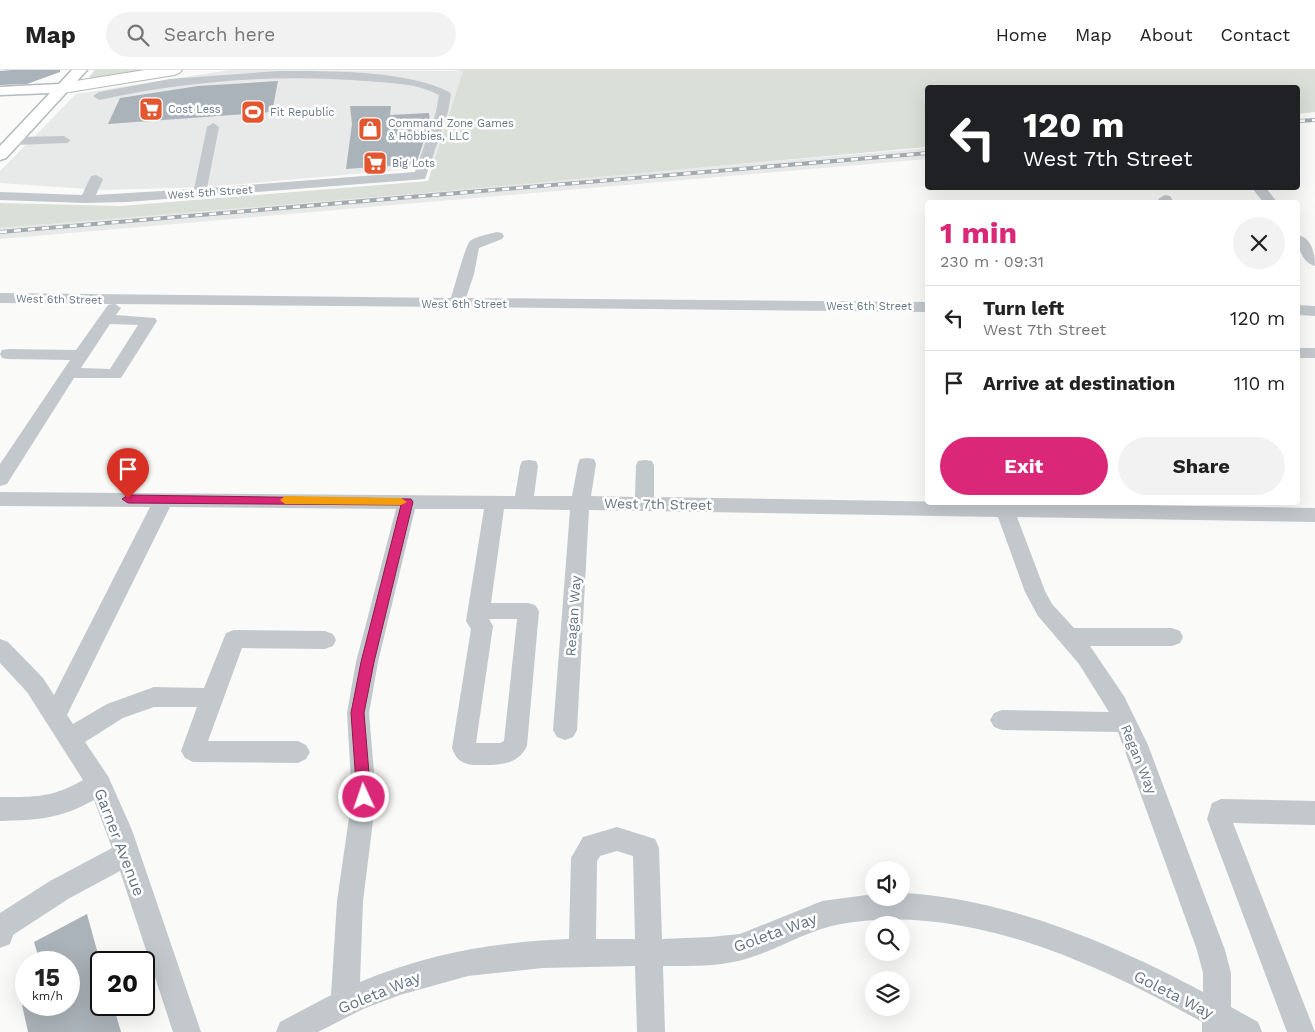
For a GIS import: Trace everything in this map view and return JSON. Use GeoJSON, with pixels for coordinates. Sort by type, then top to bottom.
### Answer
{"type":"FeatureCollection","features":[{"type":"Feature","properties":{"kind":"highway"},"geometry":{"type":"LineString","coordinates":[[59,81],[174,70]]}},
{"type":"Feature","properties":{"kind":"main road"},"geometry":{"type":"LineString","coordinates":[[0,91],[43,88],[80,70]]}},
{"type":"Feature","properties":{"kind":"main road"},"geometry":{"type":"LineString","coordinates":[[0,155],[15,141],[59,81]]}},
{"type":"Feature","properties":{"kind":"main road"},"geometry":{"type":"LineString","coordinates":[[6,127],[43,88]]}},
{"type":"Feature","properties":{"kind":"street","name":"West 5th Street"},"geometry":{"type":"LineString","coordinates":[[0,196],[85,199],[128,198],[322,179],[420,176],[442,112],[445,94],[428,86],[349,74],[302,74],[193,80],[129,89],[100,96]]}},
{"type":"Feature","properties":{"kind":"street"},"geometry":{"type":"LineString","coordinates":[[200,192],[212,127]]}},
{"type":"Feature","properties":{"kind":"street"},"geometry":{"type":"LineString","coordinates":[[15,141],[64,140]]}},
{"type":"Feature","properties":{"kind":"street"},"geometry":{"type":"LineString","coordinates":[[85,199],[92,191],[96,179]]}},
{"type":"Feature","properties":{"kind":"street"},"geometry":{"type":"LineString","coordinates":[[1261,190],[1268,200]]}},
{"type":"Feature","properties":{"kind":"street"},"geometry":{"type":"LineString","coordinates":[[456,304],[467,274],[472,248],[475,244],[497,236]]}},
{"type":"Feature","properties":{"kind":"street"},"geometry":{"type":"LineString","coordinates":[[1300,242],[1315,262]]}},
{"type":"Feature","properties":{"kind":"street","name":"West 6th Street"},"geometry":{"type":"LineString","coordinates":[[0,298],[456,304],[925,307]]}},
{"type":"Feature","properties":{"kind":"street"},"geometry":{"type":"LineString","coordinates":[[0,479],[118,300]]}},
{"type":"Feature","properties":{"kind":"street"},"geometry":{"type":"LineString","coordinates":[[1300,310],[1315,311]]}},
{"type":"Feature","properties":{"kind":"street"},"geometry":{"type":"LineString","coordinates":[[69,373],[115,374],[149,321],[106,319]]}},
{"type":"Feature","properties":{"kind":"street"},"geometry":{"type":"LineString","coordinates":[[1300,353],[1315,353]]}},
{"type":"Feature","properties":{"kind":"street"},"geometry":{"type":"LineString","coordinates":[[3,358],[82,355]]}},
{"type":"Feature","properties":{"kind":"street","name":"Reagan Way"},"geometry":{"type":"LineString","coordinates":[[565,730],[580,503],[587,464]]}},
{"type":"Feature","properties":{"kind":"street"},"geometry":{"type":"LineString","coordinates":[[523,503],[529,466]]}},
{"type":"Feature","properties":{"kind":"street"},"geometry":{"type":"LineString","coordinates":[[644,504],[645,466]]}},
{"type":"Feature","properties":{"kind":"street","name":"West 7th Street"},"geometry":{"type":"LineString","coordinates":[[0,499],[580,503],[1315,515]]}},
{"type":"Feature","properties":{"kind":"street"},"geometry":{"type":"LineString","coordinates":[[56,716],[164,499]]}},
{"type":"Feature","properties":{"kind":"street"},"geometry":{"type":"LineString","coordinates":[[345,1004],[350,901],[364,797],[358,713],[367,662],[407,502]]}},
{"type":"Feature","properties":{"kind":"street"},"geometry":{"type":"LineString","coordinates":[[479,611],[528,611],[515,746],[504,754],[470,754],[464,748],[482,626],[477,621],[495,502]]}},
{"type":"Feature","properties":{"kind":"street","name":"Regan Way"},"geometry":{"type":"LineString","coordinates":[[1005,510],[1036,592],[1049,616],[1087,658],[1102,680],[1136,746],[1211,950],[1217,973],[1216,1024]]}},
{"type":"Feature","properties":{"kind":"street"},"geometry":{"type":"LineString","coordinates":[[1068,637],[1172,637]]}},
{"type":"Feature","properties":{"kind":"street"},"geometry":{"type":"LineString","coordinates":[[298,752],[193,751],[234,639],[325,640]]}},
{"type":"Feature","properties":{"kind":"street","name":"Garner Avenue"},"geometry":{"type":"LineString","coordinates":[[0,648],[35,685],[99,784],[127,854],[187,1032]]}},
{"type":"Feature","properties":{"kind":"street"},"geometry":{"type":"LineString","coordinates":[[70,739],[115,711],[154,697],[212,698]]}},
{"type":"Feature","properties":{"kind":"street"},"geometry":{"type":"LineString","coordinates":[[1002,720],[1125,722]]}},
{"type":"Feature","properties":{"kind":"street"},"geometry":{"type":"LineString","coordinates":[[0,809],[45,808],[71,800],[99,784]]}},
{"type":"Feature","properties":{"kind":"street"},"geometry":{"type":"LineString","coordinates":[[1301,1032],[1219,819],[1220,811],[1315,813]]}},
{"type":"Feature","properties":{"kind":"street"},"geometry":{"type":"LineString","coordinates":[[582,953],[584,858],[592,846],[617,839],[646,848],[650,1032]]}},
{"type":"Feature","properties":{"kind":"street"},"geometry":{"type":"LineString","coordinates":[[0,934],[4,926],[59,890],[127,854]]}},
{"type":"Feature","properties":{"kind":"street","name":"Goleta Way"},"geometry":{"type":"LineString","coordinates":[[290,1032],[369,993],[424,973],[466,962],[518,955],[733,949],[806,919],[832,912],[861,908],[926,908],[958,911],[982,916],[1037,933],[1116,964],[1156,983],[1216,1024],[1248,1032]]}},
{"type":"Feature","properties":{"kind":"shaded area"},"geometry":{"type":"Polygon","coordinates":[[[95,70],[159,70],[94,79],[89,77],[95,70]]]}},
{"type":"Feature","properties":{"kind":"shaded area"},"geometry":{"type":"Polygon","coordinates":[[[229,70],[463,71],[433,167],[210,187],[103,190],[0,183],[0,171],[76,94],[229,70]]]}},
{"type":"Feature","properties":{"kind":"shaded area"},"geometry":{"type":"Polygon","coordinates":[[[453,70],[1315,70],[1315,112],[1300,114],[1300,85],[925,85],[925,147],[433,192],[0,228],[0,203],[121,206],[428,181],[463,71],[453,70]]]}},
{"type":"Feature","properties":{"kind":"shaded area"},"geometry":{"type":"Polygon","coordinates":[[[925,148],[925,159],[0,239],[0,228],[925,148]]]}},
{"type":"Feature","properties":{"kind":"building"},"geometry":{"type":"Polygon","coordinates":[[[60,70],[60,72],[27,84],[0,85],[0,71],[60,70]]]}},
{"type":"Feature","properties":{"kind":"building"},"geometry":{"type":"Polygon","coordinates":[[[278,81],[272,112],[108,124],[120,98],[198,86],[278,81]]]}},
{"type":"Feature","properties":{"kind":"building"},"geometry":{"type":"Polygon","coordinates":[[[350,106],[391,106],[390,115],[429,113],[430,123],[416,164],[346,169],[352,124],[350,106]]]}},
{"type":"Feature","properties":{"kind":"building"},"geometry":{"type":"Polygon","coordinates":[[[87,914],[97,951],[90,951],[90,1016],[116,1016],[121,1032],[28,1032],[24,1016],[80,1016],[80,951],[37,951],[34,942],[87,914]]]}},
{"type":"Feature","properties":{"kind":"railway"},"geometry":{"type":"LineString","coordinates":[[1300,121],[1315,120]]}},
{"type":"Feature","properties":{"kind":"railway"},"geometry":{"type":"LineString","coordinates":[[0,232],[925,153]]}},
{"type":"Feature","properties":{"kind":"slow traffic"},"geometry":{"type":"LineString","coordinates":[[285,500],[401,502]]}},
{"type":"Feature","properties":{"kind":"place","name":"Cost Less"},"geometry":{"type":"Point","coordinates":[151,109]}},
{"type":"Feature","properties":{"kind":"place","name":"Fit Republic"},"geometry":{"type":"Point","coordinates":[253,112]}},
{"type":"Feature","properties":{"kind":"place","name":"Command Zone Games & Hobbies, LLC"},"geometry":{"type":"Point","coordinates":[370,129]}},
{"type":"Feature","properties":{"kind":"place","name":"Big Lots"},"geometry":{"type":"Point","coordinates":[375,163]}},
{"type":"Feature","properties":{"kind":"route"},"geometry":{"type":"LineString","coordinates":[[128,499],[407,502],[367,662],[358,713],[364,797]]}}]}
